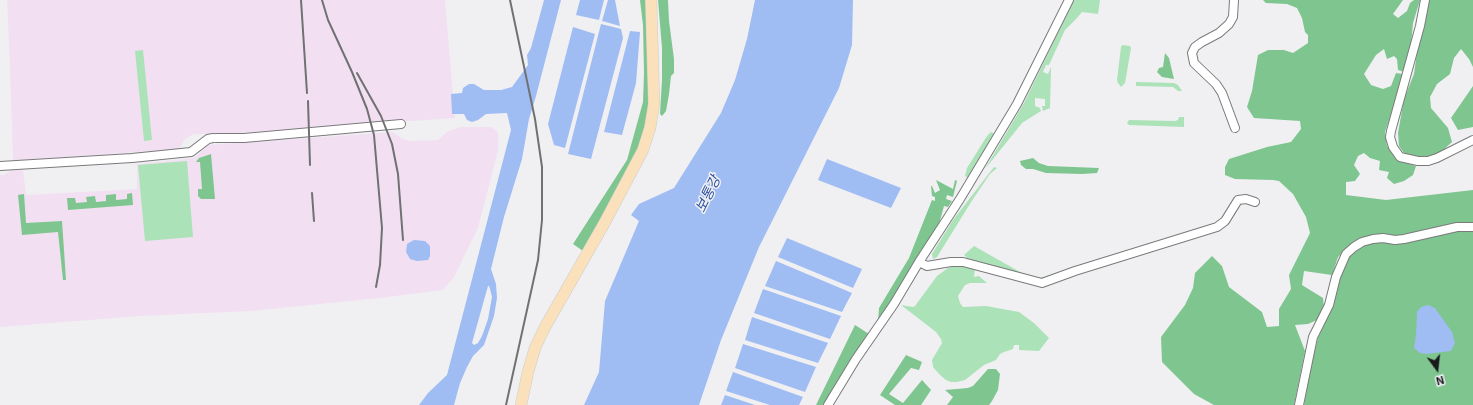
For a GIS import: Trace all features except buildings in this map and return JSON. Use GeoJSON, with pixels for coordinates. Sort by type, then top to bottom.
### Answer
{"type":"FeatureCollection","features":[{"type":"Feature","properties":{"kind":"main road"},"geometry":{"type":"LineString","coordinates":[[521,405],[535,348],[545,327],[606,222],[643,150],[650,128],[654,104],[651,0]]}},
{"type":"Feature","properties":{"kind":"street"},"geometry":{"type":"LineString","coordinates":[[828,405],[856,359],[894,304],[918,262],[960,199],[1017,104],[1069,0]]}},
{"type":"Feature","properties":{"kind":"street"},"geometry":{"type":"LineString","coordinates":[[1234,0],[1233,17],[1229,24],[1219,33],[1195,47],[1192,53],[1194,63],[1216,84],[1222,93],[1235,128]]}},
{"type":"Feature","properties":{"kind":"street"},"geometry":{"type":"LineString","coordinates":[[1425,0],[1420,26],[1391,131],[1390,137],[1393,147],[1400,156],[1428,162],[1473,140]]}},
{"type":"Feature","properties":{"kind":"street"},"geometry":{"type":"LineString","coordinates":[[0,166],[132,158],[192,152],[208,139],[215,138],[244,138],[401,124]]}},
{"type":"Feature","properties":{"kind":"street"},"geometry":{"type":"LineString","coordinates":[[918,262],[926,266],[951,262],[963,262],[1042,283],[1217,227],[1225,221],[1238,200],[1246,199],[1255,202]]}},
{"type":"Feature","properties":{"kind":"street"},"geometry":{"type":"LineString","coordinates":[[1299,405],[1313,337],[1329,305],[1336,277],[1346,254],[1362,242],[1373,239],[1404,239],[1457,227],[1473,227]]}},
{"type":"Feature","properties":{"kind":"shaded area"},"geometry":{"type":"Polygon","coordinates":[[[7,0],[445,0],[455,118],[227,134],[194,134],[184,140],[178,149],[13,161],[7,0]]]}},
{"type":"Feature","properties":{"kind":"shaded area"},"geometry":{"type":"Polygon","coordinates":[[[460,127],[491,127],[498,132],[498,151],[478,228],[454,277],[443,290],[251,311],[141,316],[0,327],[0,175],[4,175],[11,170],[23,170],[26,195],[137,189],[137,164],[194,158],[208,145],[393,132],[403,139],[410,141],[438,140],[447,132],[460,127]]]}},
{"type":"Feature","properties":{"kind":"green space"},"geometry":{"type":"Polygon","coordinates":[[[640,0],[647,0],[650,106],[640,150],[583,251],[573,244],[627,160],[643,102],[643,25],[640,0]]]}},
{"type":"Feature","properties":{"kind":"green space"},"geometry":{"type":"Polygon","coordinates":[[[658,0],[668,0],[674,59],[674,73],[671,76],[666,111],[662,116],[660,114],[662,48],[658,0]]]}},
{"type":"Feature","properties":{"kind":"green space"},"geometry":{"type":"Polygon","coordinates":[[[1074,0],[1100,0],[1098,14],[1082,12],[1065,30],[1049,65],[1046,65],[1043,72],[1048,74],[1051,67],[1050,108],[1043,111],[1042,106],[1045,106],[1045,99],[1035,98],[1035,106],[1040,108],[1041,111],[1022,123],[985,169],[1024,103],[1074,0]]]}},
{"type":"Feature","properties":{"kind":"green space"},"geometry":{"type":"Polygon","coordinates":[[[1263,0],[1403,0],[1393,14],[1398,18],[1407,11],[1410,3],[1414,0],[1420,0],[1413,23],[1411,45],[1404,72],[1398,70],[1397,59],[1394,56],[1387,59],[1384,49],[1376,55],[1364,74],[1371,85],[1383,89],[1391,86],[1396,73],[1403,74],[1385,132],[1387,146],[1396,157],[1406,163],[1416,166],[1413,175],[1404,181],[1394,184],[1387,178],[1389,172],[1379,170],[1380,161],[1370,158],[1364,153],[1358,156],[1354,165],[1360,174],[1355,181],[1346,182],[1346,195],[1386,200],[1473,190],[1473,223],[1456,223],[1403,236],[1358,241],[1351,244],[1338,257],[1332,275],[1304,271],[1302,285],[1323,298],[1324,307],[1317,320],[1308,324],[1295,325],[1305,351],[1294,405],[1214,405],[1194,394],[1162,362],[1161,337],[1185,305],[1193,288],[1195,273],[1212,256],[1222,266],[1229,287],[1262,312],[1267,327],[1279,326],[1279,309],[1291,289],[1289,275],[1310,233],[1306,217],[1293,194],[1279,181],[1235,179],[1225,175],[1225,167],[1229,159],[1267,147],[1291,142],[1301,129],[1300,121],[1254,118],[1247,107],[1252,91],[1258,55],[1268,50],[1284,50],[1293,53],[1308,43],[1308,35],[1305,32],[1302,18],[1297,8],[1287,4],[1266,3],[1263,0]]]}},
{"type":"Feature","properties":{"kind":"green space"},"geometry":{"type":"Polygon","coordinates":[[[1428,0],[1473,0],[1473,67],[1461,49],[1454,58],[1450,74],[1437,84],[1430,97],[1431,108],[1448,128],[1452,142],[1440,153],[1424,158],[1406,156],[1399,146],[1398,133],[1404,99],[1414,74],[1419,38],[1428,0]]]}},
{"type":"Feature","properties":{"kind":"green space"},"geometry":{"type":"Polygon","coordinates":[[[1122,45],[1130,46],[1131,48],[1125,83],[1121,87],[1117,80],[1122,45]]]}},
{"type":"Feature","properties":{"kind":"green space"},"geometry":{"type":"Polygon","coordinates":[[[143,50],[152,140],[144,141],[135,51],[143,50]]]}},
{"type":"Feature","properties":{"kind":"green space"},"geometry":{"type":"Polygon","coordinates":[[[1165,53],[1169,58],[1174,79],[1162,77],[1157,72],[1159,68],[1163,67],[1165,53]]]}},
{"type":"Feature","properties":{"kind":"green space"},"geometry":{"type":"Polygon","coordinates":[[[1136,82],[1174,83],[1178,85],[1182,91],[1178,91],[1173,87],[1136,86],[1136,82]]]}},
{"type":"Feature","properties":{"kind":"green space"},"geometry":{"type":"Polygon","coordinates":[[[1473,86],[1473,127],[1458,130],[1451,118],[1473,86]]]}},
{"type":"Feature","properties":{"kind":"green space"},"geometry":{"type":"Polygon","coordinates":[[[1179,117],[1184,117],[1184,127],[1129,125],[1127,123],[1129,120],[1175,121],[1178,120],[1179,117]]]}},
{"type":"Feature","properties":{"kind":"green space"},"geometry":{"type":"Polygon","coordinates":[[[991,132],[995,134],[968,178],[965,176],[967,168],[991,132]]]}},
{"type":"Feature","properties":{"kind":"green space"},"geometry":{"type":"Polygon","coordinates":[[[211,154],[215,199],[201,199],[198,196],[198,189],[202,189],[200,162],[196,162],[199,158],[211,154]]]}},
{"type":"Feature","properties":{"kind":"green space"},"geometry":{"type":"Polygon","coordinates":[[[1033,158],[1039,163],[1048,166],[1099,168],[1097,173],[1046,173],[1033,169],[1026,169],[1021,165],[1020,161],[1033,158]]]}},
{"type":"Feature","properties":{"kind":"green space"},"geometry":{"type":"Polygon","coordinates":[[[187,161],[193,237],[145,241],[138,165],[187,161]]]}},
{"type":"Feature","properties":{"kind":"green space"},"geometry":{"type":"Polygon","coordinates":[[[994,167],[997,168],[990,174],[937,257],[933,259],[932,254],[953,220],[994,167]]]}},
{"type":"Feature","properties":{"kind":"green space"},"geometry":{"type":"Polygon","coordinates":[[[936,180],[953,189],[955,180],[957,181],[953,197],[947,195],[946,199],[952,201],[948,207],[944,206],[939,224],[878,321],[879,308],[909,258],[932,200],[935,201],[935,197],[932,196],[931,186],[935,193],[940,190],[936,180]]]}},
{"type":"Feature","properties":{"kind":"green space"},"geometry":{"type":"Polygon","coordinates":[[[132,193],[133,205],[68,210],[67,198],[75,198],[76,203],[87,202],[86,197],[95,196],[96,202],[106,201],[106,195],[116,194],[116,200],[127,199],[127,194],[132,193]]]}},
{"type":"Feature","properties":{"kind":"green space"},"geometry":{"type":"Polygon","coordinates":[[[24,194],[26,223],[62,221],[66,280],[63,280],[58,232],[22,235],[18,195],[24,194]]]}},
{"type":"Feature","properties":{"kind":"green space"},"geometry":{"type":"Polygon","coordinates":[[[1457,231],[1473,232],[1473,405],[1304,405],[1318,338],[1334,303],[1339,278],[1350,255],[1362,246],[1375,242],[1457,231]]]}},
{"type":"Feature","properties":{"kind":"green space"},"geometry":{"type":"Polygon","coordinates":[[[974,246],[1020,272],[1040,278],[1075,267],[1040,281],[972,262],[964,255],[974,246]]]}},
{"type":"Feature","properties":{"kind":"green space"},"geometry":{"type":"Polygon","coordinates":[[[959,265],[975,268],[974,277],[979,276],[987,283],[970,283],[965,285],[958,296],[963,307],[986,306],[1019,312],[1034,323],[1049,338],[1039,351],[1019,350],[1019,345],[1014,345],[1013,349],[1000,354],[996,360],[984,365],[965,380],[957,382],[946,380],[939,374],[933,367],[932,360],[942,343],[941,339],[936,332],[901,305],[915,306],[937,276],[948,268],[959,265]]]}},
{"type":"Feature","properties":{"kind":"green space"},"geometry":{"type":"Polygon","coordinates":[[[855,325],[869,334],[825,405],[816,405],[855,325]]]}},
{"type":"Feature","properties":{"kind":"green space"},"geometry":{"type":"Polygon","coordinates":[[[906,355],[922,362],[919,370],[911,368],[889,394],[903,403],[922,380],[931,390],[921,405],[895,405],[880,395],[906,355]]]}},
{"type":"Feature","properties":{"kind":"green space"},"geometry":{"type":"Polygon","coordinates":[[[988,369],[996,369],[1000,374],[998,390],[989,405],[947,405],[953,397],[945,390],[968,388],[973,386],[988,369]]]}},
{"type":"Feature","properties":{"kind":"water"},"geometry":{"type":"Polygon","coordinates":[[[544,0],[561,0],[529,119],[522,159],[504,217],[491,269],[496,284],[497,298],[494,316],[484,345],[473,356],[467,367],[460,383],[454,405],[419,405],[428,393],[447,375],[511,130],[507,113],[486,114],[478,120],[472,122],[467,120],[464,114],[452,114],[451,94],[462,93],[463,88],[469,84],[474,84],[484,90],[501,90],[512,87],[528,65],[527,55],[531,48],[544,0]],[[489,286],[472,343],[474,345],[478,343],[482,336],[488,319],[492,297],[489,286]]]}},
{"type":"Feature","properties":{"kind":"water"},"geometry":{"type":"Polygon","coordinates":[[[580,0],[604,0],[599,20],[576,15],[580,0]]]}},
{"type":"Feature","properties":{"kind":"water"},"geometry":{"type":"Polygon","coordinates":[[[608,0],[615,0],[620,26],[602,21],[608,0]]]}},
{"type":"Feature","properties":{"kind":"water","name":"보통강"},"geometry":{"type":"Polygon","coordinates":[[[755,0],[853,0],[852,45],[839,88],[759,247],[721,340],[699,405],[584,405],[599,372],[605,301],[639,221],[631,215],[639,204],[674,188],[721,113],[735,80],[747,39],[755,0]]]}},
{"type":"Feature","properties":{"kind":"water"},"geometry":{"type":"Polygon","coordinates":[[[601,24],[621,29],[623,38],[591,159],[568,154],[601,24]]]}},
{"type":"Feature","properties":{"kind":"water"},"geometry":{"type":"Polygon","coordinates":[[[573,27],[595,34],[565,148],[554,145],[548,124],[573,27]]]}},
{"type":"Feature","properties":{"kind":"water"},"geometry":{"type":"Polygon","coordinates":[[[630,31],[640,32],[636,83],[622,135],[604,132],[630,31]]]}},
{"type":"Feature","properties":{"kind":"water"},"geometry":{"type":"Polygon","coordinates":[[[827,159],[901,188],[891,208],[818,180],[827,159]]]}},
{"type":"Feature","properties":{"kind":"water"},"geometry":{"type":"Polygon","coordinates":[[[787,238],[862,269],[853,288],[778,257],[787,238]]]}},
{"type":"Feature","properties":{"kind":"water"},"geometry":{"type":"Polygon","coordinates":[[[414,240],[425,241],[430,246],[430,256],[428,260],[417,261],[410,259],[406,252],[407,244],[414,240]]]}},
{"type":"Feature","properties":{"kind":"water"},"geometry":{"type":"Polygon","coordinates":[[[776,261],[852,293],[842,312],[765,286],[776,261]]]}},
{"type":"Feature","properties":{"kind":"water"},"geometry":{"type":"Polygon","coordinates":[[[763,289],[841,316],[830,339],[754,313],[763,289]]]}},
{"type":"Feature","properties":{"kind":"water"},"geometry":{"type":"Polygon","coordinates":[[[1428,305],[1435,308],[1452,332],[1455,343],[1451,351],[1426,354],[1420,353],[1414,348],[1417,312],[1421,307],[1428,305]]]}},
{"type":"Feature","properties":{"kind":"water"},"geometry":{"type":"Polygon","coordinates":[[[752,317],[828,343],[818,363],[745,340],[752,317]]]}},
{"type":"Feature","properties":{"kind":"water"},"geometry":{"type":"Polygon","coordinates":[[[743,344],[816,367],[805,392],[735,368],[743,344]]]}},
{"type":"Feature","properties":{"kind":"water"},"geometry":{"type":"Polygon","coordinates":[[[733,372],[803,397],[799,405],[770,405],[726,391],[733,372]]]}},
{"type":"Feature","properties":{"kind":"water"},"geometry":{"type":"Polygon","coordinates":[[[725,395],[755,405],[721,405],[725,395]]]}},
{"type":"Feature","properties":{"kind":"railway"},"geometry":{"type":"LineString","coordinates":[[301,0],[307,93]]}},
{"type":"Feature","properties":{"kind":"railway"},"geometry":{"type":"LineString","coordinates":[[322,0],[328,20],[367,109],[374,135],[382,228],[380,265],[376,287]]}},
{"type":"Feature","properties":{"kind":"railway"},"geometry":{"type":"LineString","coordinates":[[506,405],[538,260],[542,220],[542,167],[535,119],[510,0]]}},
{"type":"Feature","properties":{"kind":"railway"},"geometry":{"type":"LineString","coordinates":[[357,73],[381,116],[392,144],[398,174],[403,240]]}},
{"type":"Feature","properties":{"kind":"railway"},"geometry":{"type":"LineString","coordinates":[[308,101],[310,165]]}},
{"type":"Feature","properties":{"kind":"railway"},"geometry":{"type":"LineString","coordinates":[[312,193],[314,221]]}}]}
